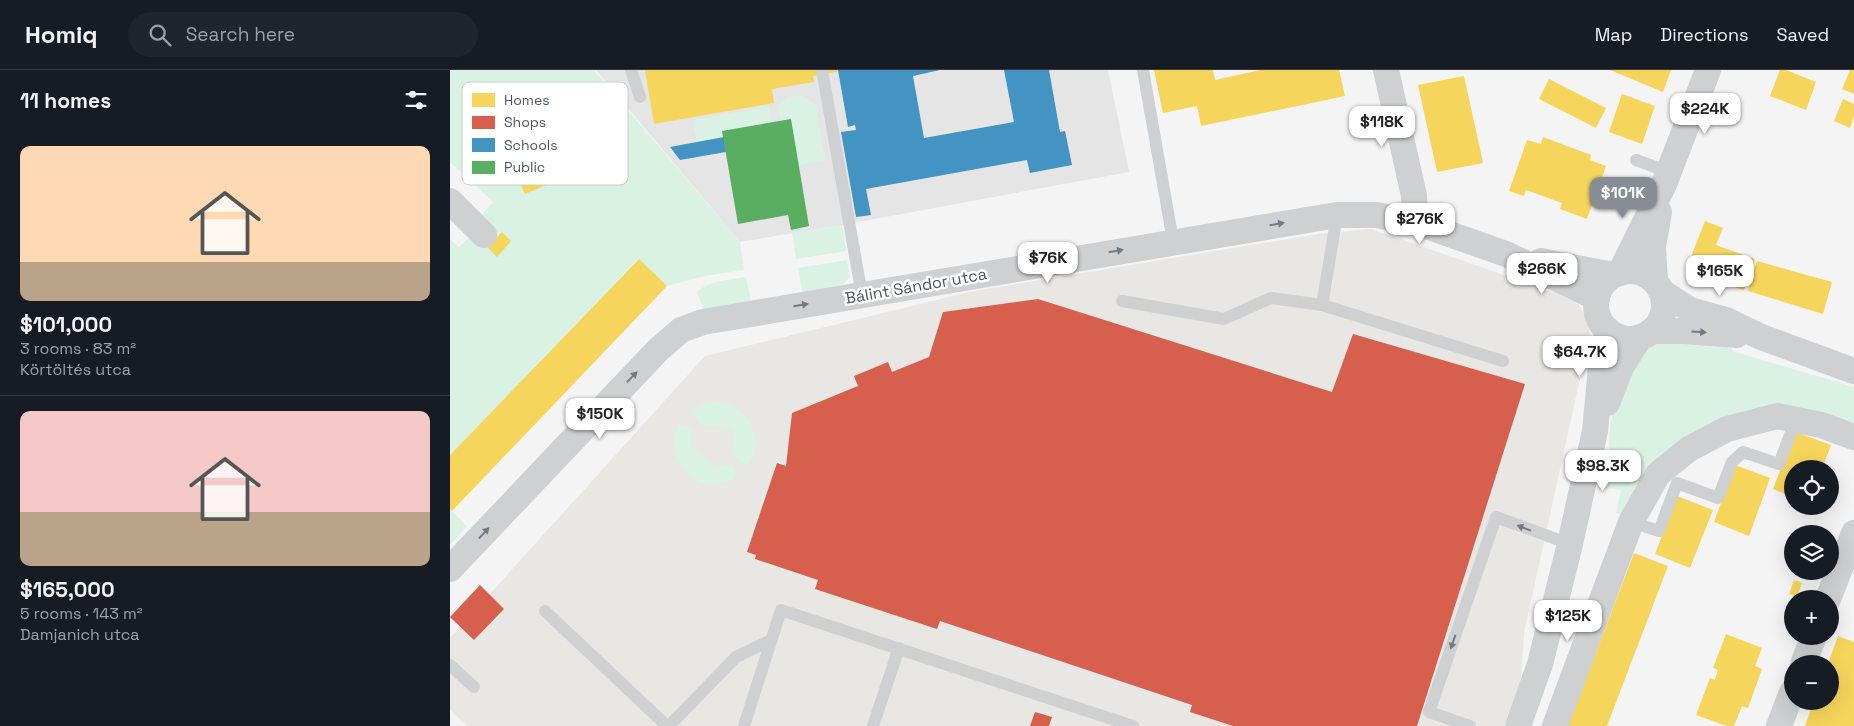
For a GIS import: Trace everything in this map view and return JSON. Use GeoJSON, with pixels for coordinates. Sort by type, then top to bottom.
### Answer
{"type":"FeatureCollection","features":[{"type":"Feature","properties":{"kind":"street"},"geometry":{"type":"LineString","coordinates":[[1708,70],[1666,178],[1616,274],[1603,285],[1597,298],[1598,315],[1608,330],[1617,336],[1629,338],[1645,334],[1685,331],[1761,337]]}},
{"type":"Feature","properties":{"kind":"street"},"geometry":{"type":"LineString","coordinates":[[1391,71],[1414,196],[1415,222]]}},
{"type":"Feature","properties":{"kind":"street"},"geometry":{"type":"LineString","coordinates":[[1595,431],[1621,367],[1645,334],[1658,324],[1663,313],[1664,302],[1658,287],[1653,248],[1666,178]]}},
{"type":"Feature","properties":{"kind":"street"},"geometry":{"type":"LineString","coordinates":[[450,201],[484,234]]}},
{"type":"Feature","properties":{"kind":"street","name":"Bálint Sándor utca"},"geometry":{"type":"LineString","coordinates":[[450,568],[658,350],[681,330],[703,322],[1173,241],[1338,215],[1376,215],[1415,222],[1506,254],[1597,298]]}},
{"type":"Feature","properties":{"kind":"street","name":"Bálint Sándor utca"},"geometry":{"type":"LineString","coordinates":[[1506,254],[1616,274]]}},
{"type":"Feature","properties":{"kind":"street"},"geometry":{"type":"LineString","coordinates":[[1616,274],[1635,271],[1642,273],[1690,310],[1726,320],[1761,337],[1854,371]]}},
{"type":"Feature","properties":{"kind":"street"},"geometry":{"type":"LineString","coordinates":[[1518,726],[1540,664],[1570,544],[1595,431],[1608,330]]}},
{"type":"Feature","properties":{"kind":"street"},"geometry":{"type":"LineString","coordinates":[[1555,726],[1631,522],[1658,474],[1673,474],[1689,449],[1727,429],[1740,439],[1777,416],[1821,425],[1854,437]]}},
{"type":"Feature","properties":{"kind":"street"},"geometry":{"type":"LineString","coordinates":[[1832,590],[1854,533]]}},
{"type":"Feature","properties":{"kind":"street"},"geometry":{"type":"LineString","coordinates":[[1779,726],[1785,710]]}},
{"type":"Feature","properties":{"kind":"lane"},"geometry":{"type":"LineString","coordinates":[[630,70],[640,97]]}},
{"type":"Feature","properties":{"kind":"lane"},"geometry":{"type":"LineString","coordinates":[[822,70],[862,295]]}},
{"type":"Feature","properties":{"kind":"lane"},"geometry":{"type":"LineString","coordinates":[[1143,70],[1173,241]]}},
{"type":"Feature","properties":{"kind":"lane"},"geometry":{"type":"LineString","coordinates":[[1636,160],[1666,178]]}},
{"type":"Feature","properties":{"kind":"lane"},"geometry":{"type":"LineString","coordinates":[[1322,306],[1338,215]]}},
{"type":"Feature","properties":{"kind":"lane"},"geometry":{"type":"LineString","coordinates":[[1122,301],[1224,319],[1271,298],[1322,306],[1503,361]]}},
{"type":"Feature","properties":{"kind":"lane"},"geometry":{"type":"LineString","coordinates":[[1673,474],[1718,498],[1740,439],[1779,464],[1796,419]]}},
{"type":"Feature","properties":{"kind":"lane"},"geometry":{"type":"LineString","coordinates":[[1470,726],[1429,712],[1496,517],[1570,544]]}},
{"type":"Feature","properties":{"kind":"lane"},"geometry":{"type":"LineString","coordinates":[[744,726],[781,610],[1133,726]]}},
{"type":"Feature","properties":{"kind":"lane"},"geometry":{"type":"LineString","coordinates":[[545,611],[668,726],[736,657],[771,640]]}},
{"type":"Feature","properties":{"kind":"lane"},"geometry":{"type":"LineString","coordinates":[[873,726],[898,648]]}},
{"type":"Feature","properties":{"kind":"lane"},"geometry":{"type":"LineString","coordinates":[[450,665],[474,687]]}},
{"type":"Feature","properties":{"kind":"shaded area"},"geometry":{"type":"Polygon","coordinates":[[[596,70],[1108,70],[1129,172],[740,242],[628,108],[628,82],[606,82],[596,70]]]}},
{"type":"Feature","properties":{"kind":"shaded area"},"geometry":{"type":"Polygon","coordinates":[[[1371,229],[1559,294],[1579,305],[1587,320],[1590,333],[1524,633],[1521,678],[1504,726],[467,726],[450,710],[450,638],[705,356],[974,291],[1318,234],[1371,229]]]}},
{"type":"Feature","properties":{"kind":"green space"},"geometry":{"type":"Polygon","coordinates":[[[450,70],[594,70],[604,82],[462,82],[462,173],[450,162],[450,70]]]}},
{"type":"Feature","properties":{"kind":"green space"},"geometry":{"type":"Polygon","coordinates":[[[801,95],[816,104],[825,161],[799,165],[791,119],[781,120],[778,106],[788,97],[801,95]]]}},
{"type":"Feature","properties":{"kind":"green space"},"geometry":{"type":"Polygon","coordinates":[[[769,106],[772,122],[723,131],[724,137],[697,142],[693,120],[769,106]]]}},
{"type":"Feature","properties":{"kind":"green space"},"geometry":{"type":"Polygon","coordinates":[[[628,110],[740,242],[744,270],[705,276],[667,286],[638,259],[450,455],[450,239],[459,247],[472,235],[482,244],[496,230],[482,214],[493,202],[475,185],[628,185],[628,110]]]}},
{"type":"Feature","properties":{"kind":"green space"},"geometry":{"type":"Polygon","coordinates":[[[842,225],[846,251],[796,259],[792,233],[842,225]]]}},
{"type":"Feature","properties":{"kind":"green space"},"geometry":{"type":"Polygon","coordinates":[[[847,260],[850,277],[840,286],[803,294],[798,268],[847,260]]]}},
{"type":"Feature","properties":{"kind":"green space"},"geometry":{"type":"Polygon","coordinates":[[[746,277],[751,301],[704,310],[697,292],[702,288],[726,280],[746,277]]]}},
{"type":"Feature","properties":{"kind":"green space"},"geometry":{"type":"Polygon","coordinates":[[[1660,339],[1732,344],[1732,351],[1854,387],[1854,425],[1725,416],[1692,433],[1660,455],[1637,485],[1622,515],[1616,513],[1621,490],[1607,488],[1610,426],[1620,384],[1640,352],[1660,339]]]}},
{"type":"Feature","properties":{"kind":"green space"},"geometry":{"type":"Polygon","coordinates":[[[712,402],[733,406],[748,419],[756,441],[753,457],[749,464],[739,461],[736,457],[732,432],[721,427],[700,425],[694,415],[694,409],[712,402]]]}},
{"type":"Feature","properties":{"kind":"green space"},"geometry":{"type":"Polygon","coordinates":[[[678,424],[690,427],[692,431],[690,443],[706,458],[711,466],[718,468],[732,464],[737,472],[733,480],[718,484],[706,484],[688,474],[681,466],[675,446],[678,424]]]}},
{"type":"Feature","properties":{"kind":"green space"},"geometry":{"type":"Polygon","coordinates":[[[450,509],[467,526],[450,545],[450,509]]]}},
{"type":"Feature","properties":{"kind":"building: Homes"},"geometry":{"type":"Polygon","coordinates":[[[645,70],[841,71],[813,76],[814,82],[772,89],[774,103],[654,124],[645,70]]]}},
{"type":"Feature","properties":{"kind":"building: Homes"},"geometry":{"type":"Polygon","coordinates":[[[1154,70],[1213,70],[1215,80],[1260,70],[1339,70],[1345,96],[1201,126],[1197,106],[1163,113],[1154,70]]]}},
{"type":"Feature","properties":{"kind":"building: Homes"},"geometry":{"type":"Polygon","coordinates":[[[1610,70],[1671,70],[1663,92],[1610,70]]]}},
{"type":"Feature","properties":{"kind":"building: Homes"},"geometry":{"type":"Polygon","coordinates":[[[1780,70],[1786,70],[1816,82],[1806,110],[1770,96],[1780,70]]]}},
{"type":"Feature","properties":{"kind":"building: Homes"},"geometry":{"type":"Polygon","coordinates":[[[1850,70],[1854,70],[1854,94],[1842,89],[1850,70]]]}},
{"type":"Feature","properties":{"kind":"building: Homes"},"geometry":{"type":"Polygon","coordinates":[[[1464,76],[1483,163],[1437,172],[1418,85],[1464,76]]]}},
{"type":"Feature","properties":{"kind":"building: Homes"},"geometry":{"type":"Polygon","coordinates":[[[1549,79],[1606,108],[1596,128],[1539,99],[1549,79]]]}},
{"type":"Feature","properties":{"kind":"building: Homes"},"geometry":{"type":"Polygon","coordinates":[[[1622,94],[1655,106],[1642,144],[1609,132],[1622,94]]]}},
{"type":"Feature","properties":{"kind":"building: Homes"},"geometry":{"type":"Polygon","coordinates":[[[1843,99],[1854,104],[1854,116],[1850,128],[1834,121],[1843,99]]]}},
{"type":"Feature","properties":{"kind":"building: Homes"},"geometry":{"type":"Polygon","coordinates":[[[1543,137],[1591,155],[1590,160],[1606,166],[1587,219],[1560,209],[1562,203],[1526,190],[1524,196],[1509,191],[1527,140],[1541,144],[1543,137]]]}},
{"type":"Feature","properties":{"kind":"building: Homes"},"geometry":{"type":"Polygon","coordinates":[[[521,185],[546,185],[525,194],[521,185]]]}},
{"type":"Feature","properties":{"kind":"building: Homes"},"geometry":{"type":"Polygon","coordinates":[[[1705,221],[1723,228],[1716,245],[1755,259],[1744,290],[1705,278],[1707,269],[1689,262],[1705,221]]]}},
{"type":"Feature","properties":{"kind":"building: Homes"},"geometry":{"type":"Polygon","coordinates":[[[502,232],[511,241],[497,257],[487,247],[502,232]]]}},
{"type":"Feature","properties":{"kind":"building: Homes"},"geometry":{"type":"Polygon","coordinates":[[[639,259],[667,286],[452,511],[450,509],[450,455],[639,259]]]}},
{"type":"Feature","properties":{"kind":"building: Homes"},"geometry":{"type":"Polygon","coordinates":[[[1757,261],[1832,282],[1823,314],[1748,291],[1757,261]]]}},
{"type":"Feature","properties":{"kind":"building: Homes"},"geometry":{"type":"Polygon","coordinates":[[[1795,432],[1831,445],[1825,460],[1784,460],[1795,432]]]}},
{"type":"Feature","properties":{"kind":"building: Homes"},"geometry":{"type":"Polygon","coordinates":[[[1784,460],[1784,494],[1773,489],[1784,460]]]}},
{"type":"Feature","properties":{"kind":"building: Homes"},"geometry":{"type":"Polygon","coordinates":[[[1735,465],[1770,478],[1749,536],[1714,522],[1735,465]]]}},
{"type":"Feature","properties":{"kind":"building: Homes"},"geometry":{"type":"Polygon","coordinates":[[[1677,496],[1713,510],[1690,568],[1655,554],[1677,496]]]}},
{"type":"Feature","properties":{"kind":"building: Homes"},"geometry":{"type":"Polygon","coordinates":[[[1634,553],[1668,566],[1607,726],[1568,726],[1634,553]]]}},
{"type":"Feature","properties":{"kind":"building: Homes"},"geometry":{"type":"Polygon","coordinates":[[[1794,580],[1802,583],[1800,590],[1790,590],[1794,580]]]}},
{"type":"Feature","properties":{"kind":"building: Homes"},"geometry":{"type":"Polygon","coordinates":[[[1726,634],[1762,648],[1755,666],[1762,669],[1748,708],[1742,706],[1734,726],[1727,726],[1696,715],[1710,678],[1715,680],[1718,670],[1713,668],[1726,634]]]}},
{"type":"Feature","properties":{"kind":"building: Homes"},"geometry":{"type":"Polygon","coordinates":[[[1839,636],[1854,642],[1854,726],[1805,726],[1811,710],[1839,710],[1839,655],[1831,655],[1835,645],[1839,645],[1839,636]]]}},
{"type":"Feature","properties":{"kind":"building: Shops"},"geometry":{"type":"Polygon","coordinates":[[[1038,299],[1332,392],[1353,334],[1525,384],[1417,726],[1233,726],[1190,712],[1192,705],[940,621],[937,629],[815,589],[818,580],[755,559],[756,555],[747,552],[777,463],[786,466],[792,413],[858,386],[854,376],[888,362],[892,372],[929,357],[943,312],[1038,299]]]}},
{"type":"Feature","properties":{"kind":"building: Shops"},"geometry":{"type":"Polygon","coordinates":[[[480,585],[504,609],[474,640],[450,617],[480,585]]]}},
{"type":"Feature","properties":{"kind":"building: Shops"},"geometry":{"type":"Polygon","coordinates":[[[1035,712],[1052,717],[1049,726],[1030,726],[1035,712]]]}},
{"type":"Feature","properties":{"kind":"building: Schools"},"geometry":{"type":"Polygon","coordinates":[[[838,70],[940,70],[913,76],[924,138],[1014,122],[1004,70],[1049,70],[1060,132],[1065,131],[1072,165],[1030,173],[1027,160],[866,189],[871,215],[856,217],[841,132],[856,130],[855,125],[848,127],[838,70]]]}},
{"type":"Feature","properties":{"kind":"building: Schools"},"geometry":{"type":"Polygon","coordinates":[[[724,137],[726,152],[680,160],[670,147],[724,137]]]}},
{"type":"Feature","properties":{"kind":"building: Public"},"geometry":{"type":"Polygon","coordinates":[[[791,119],[809,226],[791,230],[788,215],[738,224],[722,131],[791,119]]]}}]}
